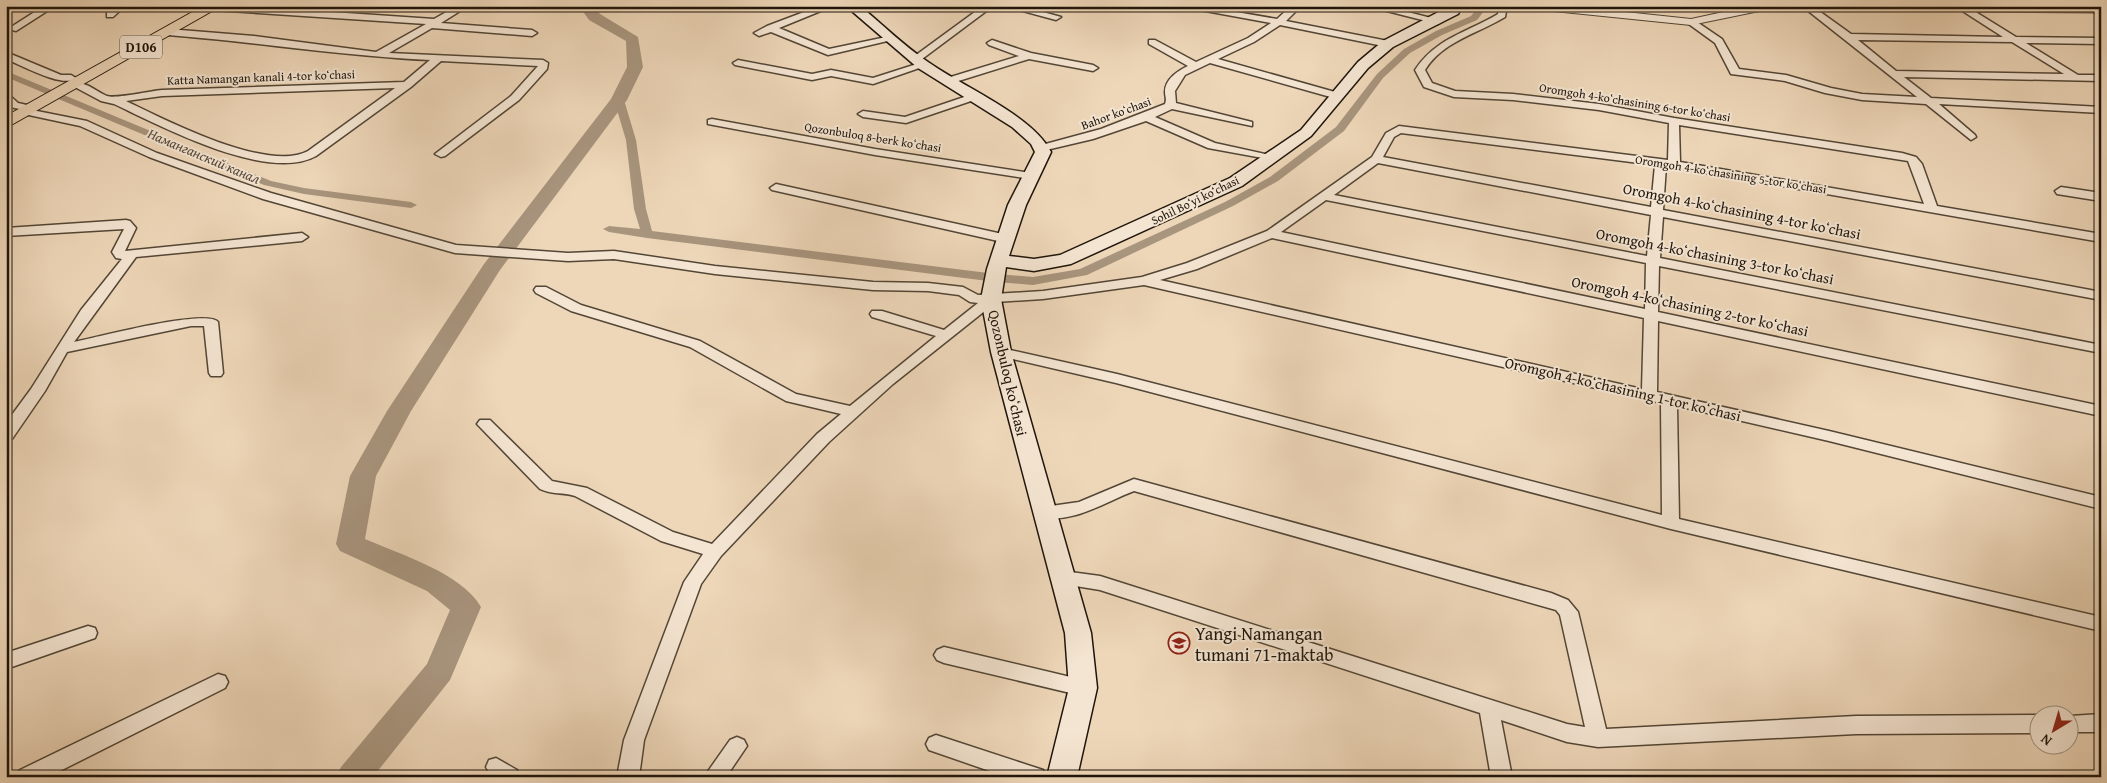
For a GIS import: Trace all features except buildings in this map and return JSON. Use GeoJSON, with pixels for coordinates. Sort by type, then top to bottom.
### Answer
{"type":"FeatureCollection","features":[{"type":"Feature","properties":{"kind":"main road","name":"D106"},"geometry":{"type":"LineString","coordinates":[[6,122],[200,6]]}},
{"type":"Feature","properties":{"kind":"main road","name":"D106"},"geometry":{"type":"LineString","coordinates":[[68,84],[214,6]]}},
{"type":"Feature","properties":{"kind":"main road"},"geometry":{"type":"LineString","coordinates":[[852,6],[919,63],[1021,127],[1042,148],[1043,155],[1017,205],[994,280]]}},
{"type":"Feature","properties":{"kind":"main road","name":"Sohil Boʻyi koʻchasi"},"geometry":{"type":"LineString","coordinates":[[994,280],[1075,256],[1227,186],[1306,133],[1364,65],[1388,44],[1454,12],[1456,6]]}},
{"type":"Feature","properties":{"kind":"main road","name":"D106"},"geometry":{"type":"LineString","coordinates":[[6,115],[30,107]]}},
{"type":"Feature","properties":{"kind":"main road","name":"Qozonbuloq koʻchasi"},"geometry":{"type":"LineString","coordinates":[[994,280],[1001,352],[1043,512],[1078,633],[1083,688],[1062,777]]}},
{"type":"Feature","properties":{"kind":"street"},"geometry":{"type":"LineString","coordinates":[[13,29],[51,6]]}},
{"type":"Feature","properties":{"kind":"street"},"geometry":{"type":"LineString","coordinates":[[110,15],[121,6]]}},
{"type":"Feature","properties":{"kind":"street"},"geometry":{"type":"LineString","coordinates":[[214,6],[434,23],[532,33]]}},
{"type":"Feature","properties":{"kind":"street"},"geometry":{"type":"LineString","coordinates":[[377,55],[464,6]]}},
{"type":"Feature","properties":{"kind":"street"},"geometry":{"type":"LineString","coordinates":[[759,33],[829,6]]}},
{"type":"Feature","properties":{"kind":"street"},"geometry":{"type":"LineString","coordinates":[[738,63],[812,78],[832,73],[873,81],[919,63],[988,6]]}},
{"type":"Feature","properties":{"kind":"street"},"geometry":{"type":"LineString","coordinates":[[1008,6],[1056,17]]}},
{"type":"Feature","properties":{"kind":"street"},"geometry":{"type":"LineString","coordinates":[[1182,6],[1280,22],[1388,44]]}},
{"type":"Feature","properties":{"kind":"street","name":"Bahor koʻchasi"},"geometry":{"type":"LineString","coordinates":[[1042,148],[1076,141],[1147,117],[1170,105],[1173,83],[1181,73],[1194,65],[1210,60],[1251,40],[1280,22],[1297,6]]}},
{"type":"Feature","properties":{"kind":"street"},"geometry":{"type":"LineString","coordinates":[[1370,6],[1438,20]]}},
{"type":"Feature","properties":{"kind":"street","name":"Oromgoh 4-koʻchasining 6-tor koʻchasi"},"geometry":{"type":"LineString","coordinates":[[1503,6],[1502,15],[1487,25],[1441,46],[1429,54],[1420,70],[1428,85],[1454,94],[1557,101],[1885,153],[1912,160],[1916,164],[1932,208]]}},
{"type":"Feature","properties":{"kind":"street"},"geometry":{"type":"LineString","coordinates":[[1534,6],[1691,22],[1770,6]]}},
{"type":"Feature","properties":{"kind":"street"},"geometry":{"type":"LineString","coordinates":[[1806,6],[1849,37],[1971,137]]}},
{"type":"Feature","properties":{"kind":"street"},"geometry":{"type":"LineString","coordinates":[[1946,6],[1963,8],[2101,9]]}},
{"type":"Feature","properties":{"kind":"street"},"geometry":{"type":"LineString","coordinates":[[1963,8],[2014,40],[2101,89]]}},
{"type":"Feature","properties":{"kind":"street"},"geometry":{"type":"LineString","coordinates":[[1691,22],[1718,41],[1735,72],[1786,78],[1829,91],[1862,97],[2101,110]]}},
{"type":"Feature","properties":{"kind":"street"},"geometry":{"type":"LineString","coordinates":[[770,28],[828,52],[891,39]]}},
{"type":"Feature","properties":{"kind":"street"},"geometry":{"type":"LineString","coordinates":[[168,32],[254,39],[377,55],[538,62],[544,65],[515,98],[441,154]]}},
{"type":"Feature","properties":{"kind":"street"},"geometry":{"type":"LineString","coordinates":[[1849,37],[2101,41]]}},
{"type":"Feature","properties":{"kind":"street"},"geometry":{"type":"LineString","coordinates":[[1152,42],[1194,65]]}},
{"type":"Feature","properties":{"kind":"street"},"geometry":{"type":"LineString","coordinates":[[992,43],[1029,56],[1093,68]]}},
{"type":"Feature","properties":{"kind":"street"},"geometry":{"type":"LineString","coordinates":[[6,55],[60,78],[68,84],[106,99],[117,101],[246,155],[294,160],[313,152],[407,85],[438,59]]}},
{"type":"Feature","properties":{"kind":"street"},"geometry":{"type":"LineString","coordinates":[[948,81],[1029,56]]}},
{"type":"Feature","properties":{"kind":"street"},"geometry":{"type":"LineString","coordinates":[[1210,60],[1338,96]]}},
{"type":"Feature","properties":{"kind":"street"},"geometry":{"type":"LineString","coordinates":[[1893,74],[2101,78]]}},
{"type":"Feature","properties":{"kind":"street","name":"Katta Namangan kanali 4-tor koʻchasi"},"geometry":{"type":"LineString","coordinates":[[117,101],[162,93],[407,85]]}},
{"type":"Feature","properties":{"kind":"street"},"geometry":{"type":"LineString","coordinates":[[6,95],[14,105],[30,107],[83,123],[153,155],[267,196],[455,249],[568,257],[614,255],[715,270],[873,286],[928,287],[963,291],[975,299],[994,280]]}},
{"type":"Feature","properties":{"kind":"street"},"geometry":{"type":"LineString","coordinates":[[863,114],[906,120],[973,97]]}},
{"type":"Feature","properties":{"kind":"street"},"geometry":{"type":"LineString","coordinates":[[1170,105],[1248,124]]}},
{"type":"Feature","properties":{"kind":"street"},"geometry":{"type":"LineString","coordinates":[[1147,117],[1212,146],[1270,158]]}},
{"type":"Feature","properties":{"kind":"street"},"geometry":{"type":"LineString","coordinates":[[1649,395],[1653,260],[1658,211],[1674,121]]}},
{"type":"Feature","properties":{"kind":"street","name":"Qozonbuloq 8-berk koʻchasi"},"geometry":{"type":"LineString","coordinates":[[712,122],[875,152],[1031,176]]}},
{"type":"Feature","properties":{"kind":"street","name":"Oromgoh 4-koʻchasining 5-tor koʻchasi"},"geometry":{"type":"LineString","coordinates":[[1376,159],[1390,135],[1399,129],[1668,163],[2101,238]]}},
{"type":"Feature","properties":{"kind":"street"},"geometry":{"type":"LineString","coordinates":[[994,280],[1044,295],[1144,281],[1180,270],[1271,234],[1376,159]]}},
{"type":"Feature","properties":{"kind":"street","name":"Oromgoh 4-koʻchasining 4-tor koʻchasi"},"geometry":{"type":"LineString","coordinates":[[1376,159],[2101,296]]}},
{"type":"Feature","properties":{"kind":"street"},"geometry":{"type":"LineString","coordinates":[[776,188],[1007,239]]}},
{"type":"Feature","properties":{"kind":"street"},"geometry":{"type":"LineString","coordinates":[[2061,191],[2101,197]]}},
{"type":"Feature","properties":{"kind":"street","name":"Oromgoh 4-koʻchasining 3-tor koʻchasi"},"geometry":{"type":"LineString","coordinates":[[1323,196],[2101,349]]}},
{"type":"Feature","properties":{"kind":"street"},"geometry":{"type":"LineString","coordinates":[[6,232],[126,224],[130,228],[118,254],[302,237]]}},
{"type":"Feature","properties":{"kind":"street","name":"Oromgoh 4-koʻchasining 2-tor koʻchasi"},"geometry":{"type":"LineString","coordinates":[[1271,234],[2101,411]]}},
{"type":"Feature","properties":{"kind":"street"},"geometry":{"type":"LineString","coordinates":[[6,435],[38,391],[62,349],[132,254]]}},
{"type":"Feature","properties":{"kind":"street"},"geometry":{"type":"LineString","coordinates":[[1180,270],[1186,290]]}},
{"type":"Feature","properties":{"kind":"street"},"geometry":{"type":"LineString","coordinates":[[628,777],[634,740],[693,582],[716,551],[823,438],[888,381],[947,335],[994,280]]}},
{"type":"Feature","properties":{"kind":"street","name":"Oromgoh 4-koʻchasining 1-tor koʻchasi"},"geometry":{"type":"LineString","coordinates":[[1144,281],[1829,436],[2101,503]]}},
{"type":"Feature","properties":{"kind":"street"},"geometry":{"type":"LineString","coordinates":[[541,290],[576,308],[694,344],[791,398],[854,412]]}},
{"type":"Feature","properties":{"kind":"street"},"geometry":{"type":"LineString","coordinates":[[877,314],[947,335]]}},
{"type":"Feature","properties":{"kind":"street"},"geometry":{"type":"LineString","coordinates":[[62,349],[191,322],[212,322],[216,373]]}},
{"type":"Feature","properties":{"kind":"street"},"geometry":{"type":"LineString","coordinates":[[1001,352],[1117,379],[1671,523],[2101,624]]}},
{"type":"Feature","properties":{"kind":"street"},"geometry":{"type":"LineString","coordinates":[[1669,400],[1671,523]]}},
{"type":"Feature","properties":{"kind":"street"},"geometry":{"type":"LineString","coordinates":[[485,424],[546,485],[554,489],[567,488],[598,499],[667,537],[716,551]]}},
{"type":"Feature","properties":{"kind":"street"},"geometry":{"type":"LineString","coordinates":[[1043,512],[1071,510],[1087,506],[1124,487],[1134,485],[1551,600],[1562,605],[1569,612],[1598,738]]}},
{"type":"Feature","properties":{"kind":"street"},"geometry":{"type":"LineString","coordinates":[[1063,578],[1100,583],[1489,709],[1567,733],[1598,738],[1856,725],[2030,724]]}},
{"type":"Feature","properties":{"kind":"street"},"geometry":{"type":"LineString","coordinates":[[6,661],[88,632]]}},
{"type":"Feature","properties":{"kind":"street"},"geometry":{"type":"LineString","coordinates":[[944,655],[1083,688]]}},
{"type":"Feature","properties":{"kind":"street"},"geometry":{"type":"LineString","coordinates":[[27,777],[218,682]]}},
{"type":"Feature","properties":{"kind":"street"},"geometry":{"type":"LineString","coordinates":[[1489,709],[1502,777]]}},
{"type":"Feature","properties":{"kind":"street"},"geometry":{"type":"LineString","coordinates":[[2080,724],[2101,723]]}},
{"type":"Feature","properties":{"kind":"street"},"geometry":{"type":"LineString","coordinates":[[936,744],[1036,777]]}},
{"type":"Feature","properties":{"kind":"street"},"geometry":{"type":"LineString","coordinates":[[714,777],[737,746]]}},
{"type":"Feature","properties":{"kind":"waterway"},"geometry":{"type":"LineString","coordinates":[[353,777],[439,671],[466,607],[437,583],[350,544],[363,476],[399,411],[491,268],[619,100],[635,67],[633,40],[594,17],[586,6]]}},
{"type":"Feature","properties":{"kind":"waterway"},"geometry":{"type":"LineString","coordinates":[[647,234],[996,278],[1033,281],[1083,272],[1229,204],[1274,179],[1340,129],[1380,76],[1407,51],[1439,33],[1474,18],[1484,6]]}},
{"type":"Feature","properties":{"kind":"waterway","name":"Наманганский канал"},"geometry":{"type":"LineString","coordinates":[[6,74],[268,183],[304,191],[411,205]]}},
{"type":"Feature","properties":{"kind":"waterway"},"geometry":{"type":"LineString","coordinates":[[619,100],[631,140],[640,209],[647,234]]}},
{"type":"Feature","properties":{"kind":"waterway"},"geometry":{"type":"LineString","coordinates":[[609,229],[647,234]]}},
{"type":"Feature","properties":{"kind":"place","name":"Yangi Namangan tumani 71-maktab"},"geometry":{"type":"Point","coordinates":[1179,643]}}]}
